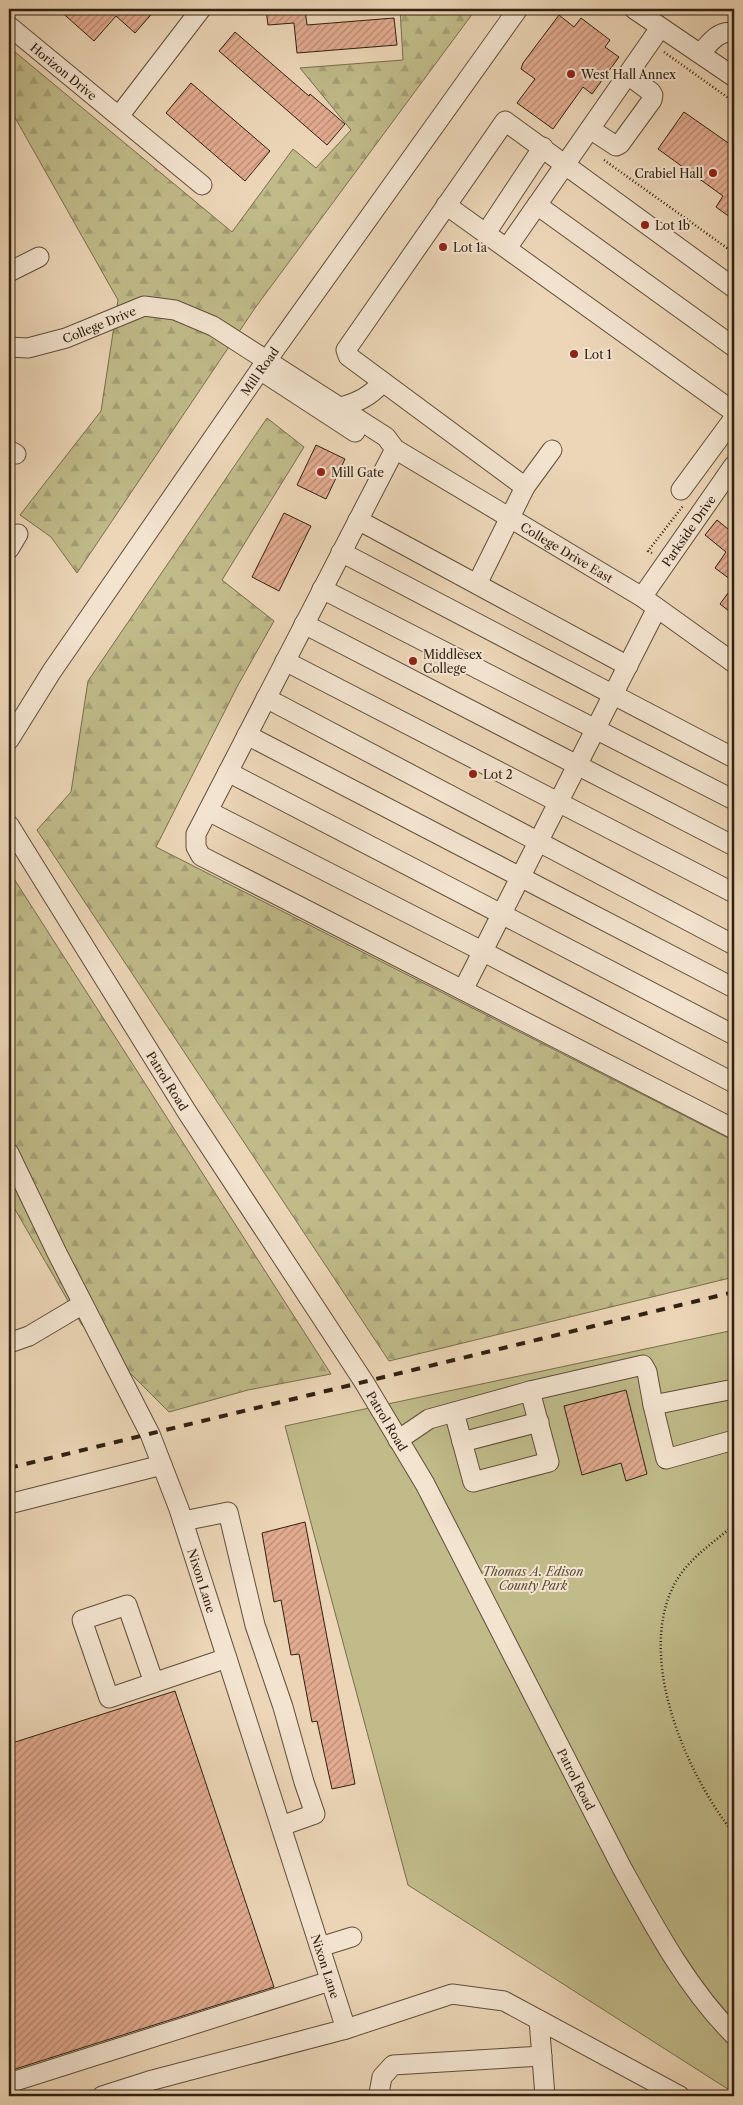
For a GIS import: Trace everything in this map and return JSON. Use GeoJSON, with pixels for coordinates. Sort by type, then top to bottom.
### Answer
{"type":"FeatureCollection","features":[{"type":"Feature","properties":{"kind":"street"},"geometry":{"type":"LineString","coordinates":[[119,116],[201,9]]}},
{"type":"Feature","properties":{"kind":"street","name":"Mill Road"},"geometry":{"type":"LineString","coordinates":[[9,740],[52,672],[263,365],[518,9]]}},
{"type":"Feature","properties":{"kind":"street"},"geometry":{"type":"LineString","coordinates":[[634,9],[734,77]]}},
{"type":"Feature","properties":{"kind":"street","name":"Horizon Drive"},"geometry":{"type":"LineString","coordinates":[[9,26],[202,185]]}},
{"type":"Feature","properties":{"kind":"street"},"geometry":{"type":"LineString","coordinates":[[507,248],[660,28]]}},
{"type":"Feature","properties":{"kind":"street"},"geometry":{"type":"LineString","coordinates":[[701,53],[719,35],[728,32],[734,33]]}},
{"type":"Feature","properties":{"kind":"street"},"geometry":{"type":"LineString","coordinates":[[590,129],[616,146],[620,144],[652,100],[653,95],[651,92],[628,75]]}},
{"type":"Feature","properties":{"kind":"street"},"geometry":{"type":"LineString","coordinates":[[525,487],[348,356],[346,350],[506,121],[734,288]]}},
{"type":"Feature","properties":{"kind":"street"},"geometry":{"type":"LineString","coordinates":[[486,233],[543,148]]}},
{"type":"Feature","properties":{"kind":"street"},"geometry":{"type":"LineString","coordinates":[[446,205],[734,412]]}},
{"type":"Feature","properties":{"kind":"street"},"geometry":{"type":"LineString","coordinates":[[537,205],[734,347]]}},
{"type":"Feature","properties":{"kind":"street"},"geometry":{"type":"LineString","coordinates":[[9,272],[39,257]]}},
{"type":"Feature","properties":{"kind":"street","name":"College Drive"},"geometry":{"type":"LineString","coordinates":[[9,346],[28,348],[38,346],[66,338],[144,306],[158,307],[175,310],[213,326],[263,365]]}},
{"type":"Feature","properties":{"kind":"street","name":"College Drive East"},"geometry":{"type":"LineString","coordinates":[[263,365],[341,407],[364,430]]}},
{"type":"Feature","properties":{"kind":"street","name":"College Drive East"},"geometry":{"type":"LineString","coordinates":[[263,365],[364,430],[386,437],[395,449],[642,597],[734,663]]}},
{"type":"Feature","properties":{"kind":"street"},"geometry":{"type":"LineString","coordinates":[[341,407],[358,403],[371,395],[383,382]]}},
{"type":"Feature","properties":{"kind":"street"},"geometry":{"type":"LineString","coordinates":[[681,490],[734,418]]}},
{"type":"Feature","properties":{"kind":"street"},"geometry":{"type":"LineString","coordinates":[[395,449],[196,834],[196,848],[201,856],[734,1129]]}},
{"type":"Feature","properties":{"kind":"street"},"geometry":{"type":"LineString","coordinates":[[477,584],[525,487],[552,450]]}},
{"type":"Feature","properties":{"kind":"street","name":"Parkside Drive"},"geometry":{"type":"LineString","coordinates":[[642,597],[734,465]]}},
{"type":"Feature","properties":{"kind":"street"},"geometry":{"type":"LineString","coordinates":[[358,520],[628,666]]}},
{"type":"Feature","properties":{"kind":"street"},"geometry":{"type":"LineString","coordinates":[[341,552],[734,758]]}},
{"type":"Feature","properties":{"kind":"street"},"geometry":{"type":"LineString","coordinates":[[322,588],[734,800]]}},
{"type":"Feature","properties":{"kind":"street"},"geometry":{"type":"LineString","coordinates":[[463,990],[657,608]]}},
{"type":"Feature","properties":{"kind":"street"},"geometry":{"type":"LineString","coordinates":[[304,624],[734,846]]}},
{"type":"Feature","properties":{"kind":"street"},"geometry":{"type":"LineString","coordinates":[[285,661],[734,893]]}},
{"type":"Feature","properties":{"kind":"street"},"geometry":{"type":"LineString","coordinates":[[266,698],[734,945]]}},
{"type":"Feature","properties":{"kind":"street"},"geometry":{"type":"LineString","coordinates":[[247,735],[734,988]]}},
{"type":"Feature","properties":{"kind":"street"},"geometry":{"type":"LineString","coordinates":[[228,772],[734,1035]]}},
{"type":"Feature","properties":{"kind":"street"},"geometry":{"type":"LineString","coordinates":[[208,811],[734,1083]]}},
{"type":"Feature","properties":{"kind":"street","name":"Patrol Road"},"geometry":{"type":"LineString","coordinates":[[9,825],[187,1112],[364,1382],[429,1492],[622,1868],[654,1926],[688,1978],[722,2023],[734,2035]]}},
{"type":"Feature","properties":{"kind":"street","name":"Nixon Lane"},"geometry":{"type":"LineString","coordinates":[[10,1158],[150,1434],[162,1465],[183,1521],[346,2028]]}},
{"type":"Feature","properties":{"kind":"street"},"geometry":{"type":"LineString","coordinates":[[9,1343],[29,1336],[83,1304]]}},
{"type":"Feature","properties":{"kind":"street"},"geometry":{"type":"LineString","coordinates":[[398,1440],[429,1419],[530,1391],[643,1365],[647,1372],[666,1459],[734,1440]]}},
{"type":"Feature","properties":{"kind":"street"},"geometry":{"type":"LineString","coordinates":[[653,1405],[734,1389]]}},
{"type":"Feature","properties":{"kind":"street"},"geometry":{"type":"LineString","coordinates":[[454,1412],[473,1482],[549,1462],[530,1391]]}},
{"type":"Feature","properties":{"kind":"street"},"geometry":{"type":"LineString","coordinates":[[462,1442],[539,1422]]}},
{"type":"Feature","properties":{"kind":"street"},"geometry":{"type":"LineString","coordinates":[[9,1504],[162,1465]]}},
{"type":"Feature","properties":{"kind":"street"},"geometry":{"type":"LineString","coordinates":[[183,1521],[228,1512],[255,1625],[283,1707],[315,1814],[281,1826]]}},
{"type":"Feature","properties":{"kind":"street"},"geometry":{"type":"LineString","coordinates":[[154,1683],[127,1605],[82,1620],[109,1698],[154,1683],[227,1658]]}},
{"type":"Feature","properties":{"kind":"street"},"geometry":{"type":"LineString","coordinates":[[320,1947],[352,1936]]}},
{"type":"Feature","properties":{"kind":"street"},"geometry":{"type":"LineString","coordinates":[[9,2084],[330,1981]]}},
{"type":"Feature","properties":{"kind":"street"},"geometry":{"type":"LineString","coordinates":[[102,2096],[149,2081],[346,2028],[452,1994],[504,2001],[680,2096]]}},
{"type":"Feature","properties":{"kind":"street"},"geometry":{"type":"LineString","coordinates":[[539,2020],[545,2096]]}},
{"type":"Feature","properties":{"kind":"street"},"geometry":{"type":"LineString","coordinates":[[381,2096],[379,2093],[382,2077],[393,2065],[542,2056]]}},
{"type":"Feature","properties":{"kind":"path"},"geometry":{"type":"LineString","coordinates":[[662,51],[734,102]]}},
{"type":"Feature","properties":{"kind":"path"},"geometry":{"type":"LineString","coordinates":[[597,155],[734,253]]}},
{"type":"Feature","properties":{"kind":"path"},"geometry":{"type":"LineString","coordinates":[[734,1525],[692,1561],[672,1587],[663,1620],[660,1646],[668,1700],[676,1730],[689,1760],[734,1834]]}},
{"type":"Feature","properties":{"kind":"green space"},"geometry":{"type":"Polygon","coordinates":[[[400,9],[476,9],[255,308],[77,573],[51,537],[20,515],[101,411],[118,300],[9,107],[9,47],[232,232],[293,149],[316,168],[351,130],[300,68],[403,60],[400,9]]]}},
{"type":"Feature","properties":{"kind":"green space"},"geometry":{"type":"Polygon","coordinates":[[[267,418],[304,447],[222,580],[274,621],[238,685],[156,847],[734,1141],[734,1277],[389,1361],[37,830],[71,792],[88,681],[267,418]]]}},
{"type":"Feature","properties":{"kind":"green space"},"geometry":{"type":"Polygon","coordinates":[[[9,871],[331,1374],[248,1390],[169,1412],[82,1325],[9,1199],[9,871]]]}},
{"type":"Feature","properties":{"kind":"green space","name":"Thomas A. Edison County Park"},"geometry":{"type":"Polygon","coordinates":[[[734,1330],[734,2093],[408,1885],[285,1426],[734,1330]]]}},
{"type":"Feature","properties":{"kind":"building"},"geometry":{"type":"Polygon","coordinates":[[[58,9],[156,9],[135,33],[116,16],[94,41],[58,9]]]}},
{"type":"Feature","properties":{"kind":"building"},"geometry":{"type":"Polygon","coordinates":[[[266,9],[305,9],[307,25],[394,18],[397,45],[297,53],[294,23],[268,25],[266,9]]]}},
{"type":"Feature","properties":{"kind":"building","name":"West Hall Annex"},"geometry":{"type":"Polygon","coordinates":[[[559,15],[574,27],[581,18],[610,40],[605,47],[619,57],[592,94],[583,87],[553,129],[517,103],[535,79],[521,69],[523,63],[559,15]]]}},
{"type":"Feature","properties":{"kind":"building"},"geometry":{"type":"Polygon","coordinates":[[[235,32],[309,96],[310,94],[345,124],[327,145],[219,51],[235,32]]]}},
{"type":"Feature","properties":{"kind":"building"},"geometry":{"type":"Polygon","coordinates":[[[191,83],[270,151],[245,181],[166,113],[191,83]]]}},
{"type":"Feature","properties":{"kind":"building","name":"Crabiel Hall"},"geometry":{"type":"Polygon","coordinates":[[[684,112],[734,147],[734,220],[716,207],[723,196],[658,149],[684,112]]]}},
{"type":"Feature","properties":{"kind":"building","name":"Mill Gate"},"geometry":{"type":"Polygon","coordinates":[[[316,445],[345,459],[326,499],[297,485],[316,445]]]}},
{"type":"Feature","properties":{"kind":"building"},"geometry":{"type":"Polygon","coordinates":[[[284,513],[311,526],[279,591],[252,577],[284,513]]]}},
{"type":"Feature","properties":{"kind":"building"},"geometry":{"type":"Polygon","coordinates":[[[717,520],[734,534],[734,582],[715,568],[726,552],[705,535],[717,520]]]}},
{"type":"Feature","properties":{"kind":"building"},"geometry":{"type":"Polygon","coordinates":[[[734,585],[734,615],[720,604],[734,585]]]}},
{"type":"Feature","properties":{"kind":"building"},"geometry":{"type":"Polygon","coordinates":[[[626,1390],[647,1474],[626,1481],[621,1463],[582,1475],[564,1406],[626,1390]]]}},
{"type":"Feature","properties":{"kind":"building"},"geometry":{"type":"Polygon","coordinates":[[[305,1522],[355,1784],[332,1789],[317,1721],[312,1722],[299,1654],[291,1655],[281,1600],[274,1602],[262,1533],[305,1522]]]}},
{"type":"Feature","properties":{"kind":"building"},"geometry":{"type":"Polygon","coordinates":[[[175,1691],[274,1987],[9,2071],[9,1744],[175,1691]]]}},
{"type":"Feature","properties":{"kind":"railway"},"geometry":{"type":"LineString","coordinates":[[9,1468],[734,1292]]}},
{"type":"Feature","properties":{"kind":"place","name":"West Hall Annex"},"geometry":{"type":"Point","coordinates":[571,74]}},
{"type":"Feature","properties":{"kind":"place","name":"Crabiel Hall"},"geometry":{"type":"Point","coordinates":[713,173]}},
{"type":"Feature","properties":{"kind":"place","name":"Lot 1b"},"geometry":{"type":"Point","coordinates":[645,225]}},
{"type":"Feature","properties":{"kind":"place","name":"Lot 1a"},"geometry":{"type":"Point","coordinates":[443,247]}},
{"type":"Feature","properties":{"kind":"place","name":"Lot 1"},"geometry":{"type":"Point","coordinates":[574,354]}},
{"type":"Feature","properties":{"kind":"place","name":"Mill Gate"},"geometry":{"type":"Point","coordinates":[321,472]}},
{"type":"Feature","properties":{"kind":"place","name":"Middlesex College"},"geometry":{"type":"Point","coordinates":[413,661]}},
{"type":"Feature","properties":{"kind":"place","name":"Lot 2"},"geometry":{"type":"Point","coordinates":[473,774]}}]}
